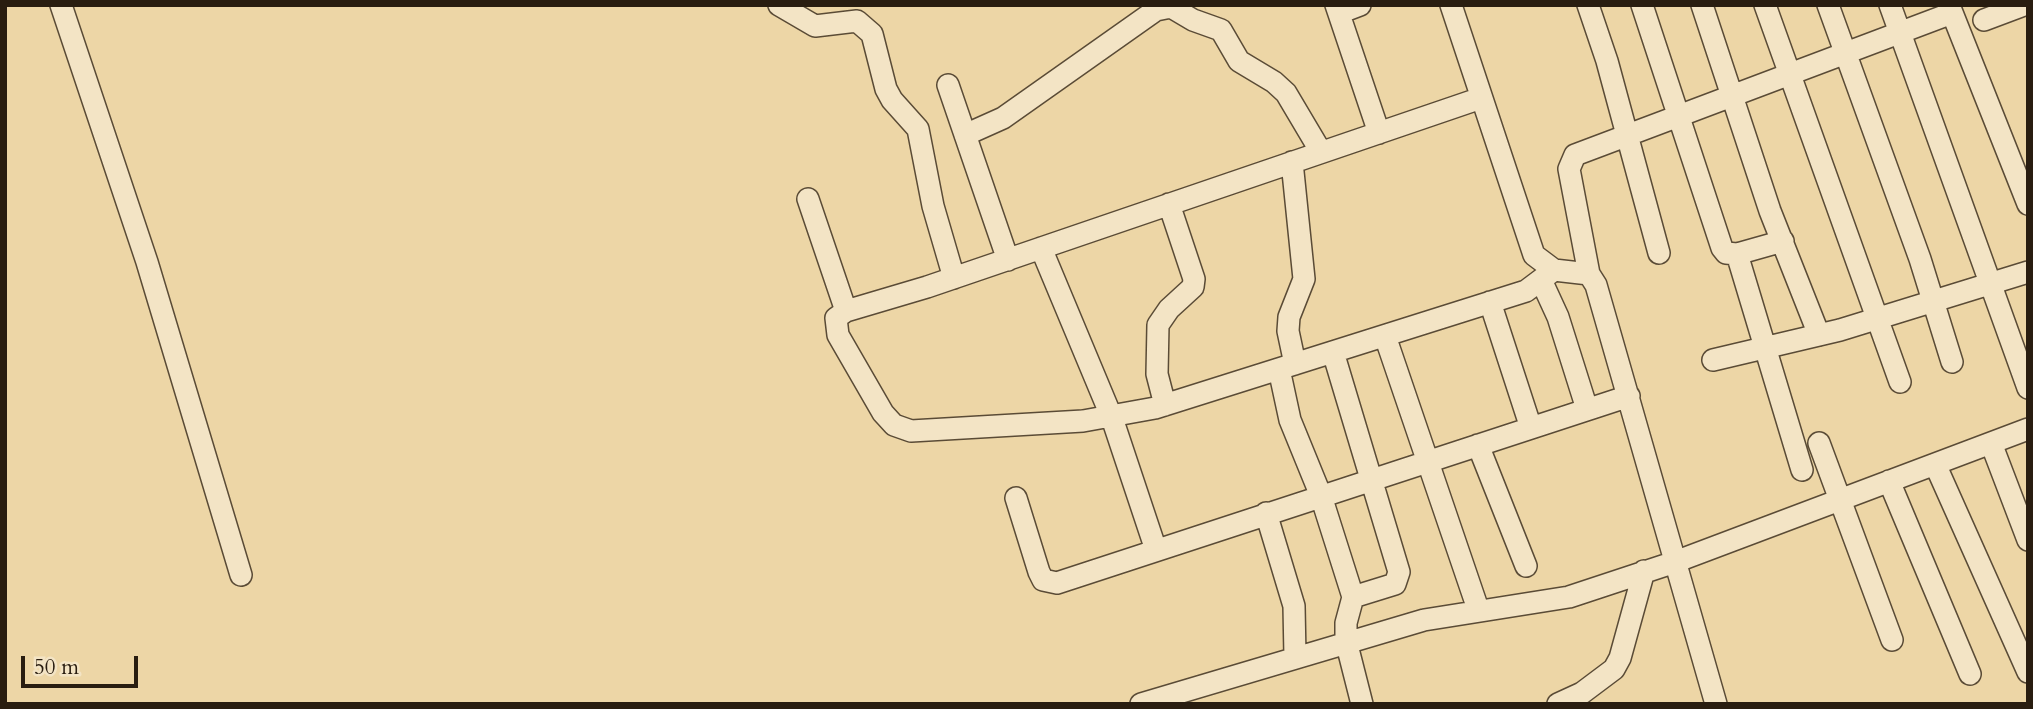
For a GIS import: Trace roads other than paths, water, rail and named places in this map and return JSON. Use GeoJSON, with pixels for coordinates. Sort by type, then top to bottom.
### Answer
{"type":"FeatureCollection","features":[{"type":"Feature","properties":{"kind":"street"},"geometry":{"type":"LineString","coordinates":[[61,5],[147,262],[241,575]]}},
{"type":"Feature","properties":{"kind":"street"},"geometry":{"type":"LineString","coordinates":[[779,5],[815,26],[857,22],[872,34],[892,100],[918,129],[933,206],[954,278]]}},
{"type":"Feature","properties":{"kind":"street"},"geometry":{"type":"LineString","coordinates":[[1360,5],[1337,9],[1378,133]]}},
{"type":"Feature","properties":{"kind":"street"},"geometry":{"type":"LineString","coordinates":[[1451,5],[1534,255],[1548,275],[1558,317],[1587,409]]}},
{"type":"Feature","properties":{"kind":"street"},"geometry":{"type":"LineString","coordinates":[[1588,5],[1658,253]]}},
{"type":"Feature","properties":{"kind":"street"},"geometry":{"type":"LineString","coordinates":[[1642,5],[1680,115],[1719,242],[1726,253],[1737,254],[1783,241]]}},
{"type":"Feature","properties":{"kind":"street"},"geometry":{"type":"LineString","coordinates":[[1702,5],[1734,95],[1770,211],[1819,335]]}},
{"type":"Feature","properties":{"kind":"street"},"geometry":{"type":"LineString","coordinates":[[1765,5],[1900,382]]}},
{"type":"Feature","properties":{"kind":"street"},"geometry":{"type":"LineString","coordinates":[[1828,5],[1935,302],[1952,362]]}},
{"type":"Feature","properties":{"kind":"street"},"geometry":{"type":"LineString","coordinates":[[1890,5],[2028,388]]}},
{"type":"Feature","properties":{"kind":"street"},"geometry":{"type":"LineString","coordinates":[[1984,20],[2024,5]]}},
{"type":"Feature","properties":{"kind":"street"},"geometry":{"type":"LineString","coordinates":[[965,135],[1003,118],[1156,10],[1171,7],[1193,20],[1221,30],[1239,61],[1274,82],[1286,93],[1321,152]]}},
{"type":"Feature","properties":{"kind":"street"},"geometry":{"type":"LineString","coordinates":[[1716,704],[1596,285],[1588,274],[1570,161],[1575,155],[1900,33],[1951,9],[2028,204]]}},
{"type":"Feature","properties":{"kind":"street"},"geometry":{"type":"LineString","coordinates":[[948,85],[1008,260]]}},
{"type":"Feature","properties":{"kind":"street"},"geometry":{"type":"LineString","coordinates":[[1481,98],[1008,260],[846,310],[836,317],[838,335],[883,413],[894,425],[911,431],[1112,418],[1165,405],[1526,291],[1548,275],[1588,274]]}},
{"type":"Feature","properties":{"kind":"street"},"geometry":{"type":"LineString","coordinates":[[1292,162],[1304,279],[1289,317],[1287,366],[1293,427],[1321,496],[1353,597],[1346,623],[1346,641],[1362,704]]}},
{"type":"Feature","properties":{"kind":"street"},"geometry":{"type":"LineString","coordinates":[[808,198],[846,310]]}},
{"type":"Feature","properties":{"kind":"street"},"geometry":{"type":"LineString","coordinates":[[1165,405],[1157,374],[1158,325],[1169,309],[1192,287],[1194,279],[1169,204]]}},
{"type":"Feature","properties":{"kind":"street"},"geometry":{"type":"LineString","coordinates":[[1041,248],[1112,418],[1156,550]]}},
{"type":"Feature","properties":{"kind":"street"},"geometry":{"type":"LineString","coordinates":[[1737,254],[1802,470]]}},
{"type":"Feature","properties":{"kind":"street"},"geometry":{"type":"LineString","coordinates":[[1713,360],[1819,335],[2028,272]]}},
{"type":"Feature","properties":{"kind":"street"},"geometry":{"type":"LineString","coordinates":[[1490,302],[1531,428]]}},
{"type":"Feature","properties":{"kind":"street"},"geometry":{"type":"LineString","coordinates":[[1384,336],[1478,609]]}},
{"type":"Feature","properties":{"kind":"street"},"geometry":{"type":"LineString","coordinates":[[1333,352],[1397,559],[1398,579],[1389,587],[1353,597]]}},
{"type":"Feature","properties":{"kind":"street"},"geometry":{"type":"LineString","coordinates":[[1016,498],[1039,572],[1050,584],[1629,396]]}},
{"type":"Feature","properties":{"kind":"street"},"geometry":{"type":"LineString","coordinates":[[1141,704],[1195,697],[1295,657],[1424,620],[1478,609],[1569,597],[1675,562],[2028,429]]}},
{"type":"Feature","properties":{"kind":"street"},"geometry":{"type":"LineString","coordinates":[[1819,443],[1892,640]]}},
{"type":"Feature","properties":{"kind":"street"},"geometry":{"type":"LineString","coordinates":[[1991,443],[2028,540]]}},
{"type":"Feature","properties":{"kind":"street"},"geometry":{"type":"LineString","coordinates":[[1478,444],[1526,566]]}},
{"type":"Feature","properties":{"kind":"street"},"geometry":{"type":"LineString","coordinates":[[1935,464],[2028,672]]}},
{"type":"Feature","properties":{"kind":"street"},"geometry":{"type":"LineString","coordinates":[[1889,481],[1969,674]]}},
{"type":"Feature","properties":{"kind":"street"},"geometry":{"type":"LineString","coordinates":[[1266,513],[1294,606],[1295,657]]}},
{"type":"Feature","properties":{"kind":"street"},"geometry":{"type":"LineString","coordinates":[[1558,704],[1602,680],[1614,669],[1620,658],[1644,571]]}}]}
